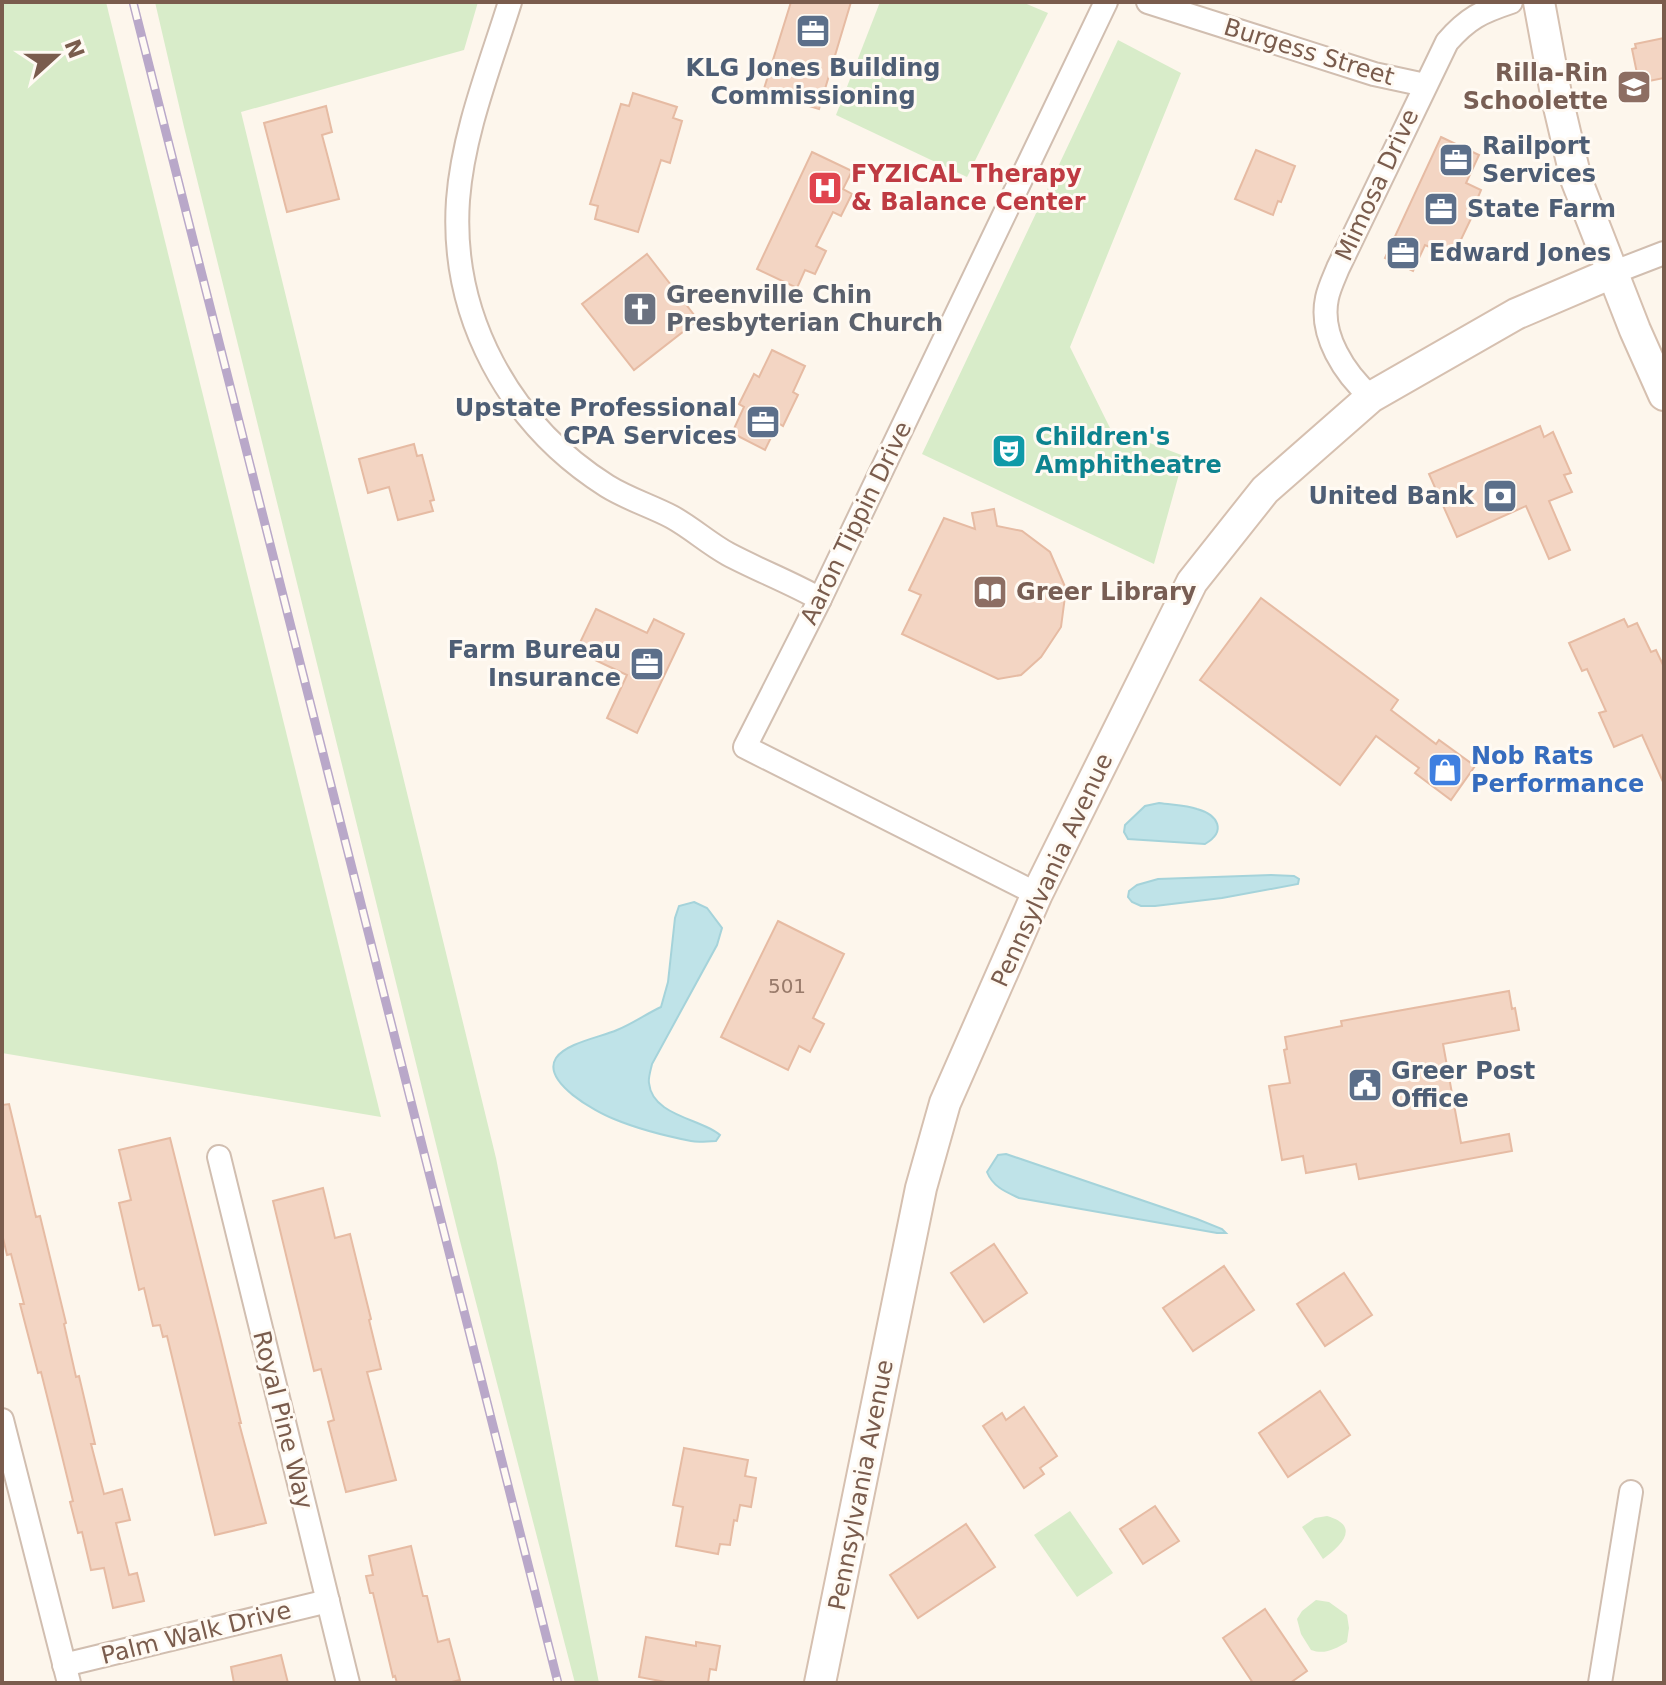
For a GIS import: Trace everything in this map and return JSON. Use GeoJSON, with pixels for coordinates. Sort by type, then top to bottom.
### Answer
{"type":"FeatureCollection","features":[{"type":"Feature","properties":{"kind":"street"},"geometry":{"type":"LineString","coordinates":[[510,2],[473,119],[458,200],[462,279],[471,315],[488,356],[524,413],[571,461],[627,497],[669,516],[726,553],[820,599]]}},
{"type":"Feature","properties":{"kind":"street","name":"Aaron Tippin Drive"},"geometry":{"type":"LineString","coordinates":[[1037,894],[745,747],[820,599],[1106,2]]}},
{"type":"Feature","properties":{"kind":"street","name":"Burgess Street"},"geometry":{"type":"LineString","coordinates":[[1148,2],[1374,74],[1425,85]]}},
{"type":"Feature","properties":{"kind":"street","name":"Mimosa Drive"},"geometry":{"type":"LineString","coordinates":[[1371,397],[1355,383],[1331,340],[1326,316],[1327,298],[1338,268],[1447,42],[1463,24],[1482,12],[1511,2]]}},
{"type":"Feature","properties":{"kind":"street"},"geometry":{"type":"LineString","coordinates":[[1539,2],[1576,179],[1664,395]]}},
{"type":"Feature","properties":{"kind":"street"},"geometry":{"type":"LineString","coordinates":[[1612,273],[1664,253]]}},
{"type":"Feature","properties":{"kind":"street","name":"Pennsylvania Avenue"},"geometry":{"type":"LineString","coordinates":[[820,1683],[925,1174],[945,1103],[1037,894],[1192,582],[1265,490],[1371,397],[1516,314],[1612,273]]}},
{"type":"Feature","properties":{"kind":"street","name":"Royal Pine Way"},"geometry":{"type":"LineString","coordinates":[[219,1157],[348,1683]]}},
{"type":"Feature","properties":{"kind":"street"},"geometry":{"type":"LineString","coordinates":[[2,1420],[66,1674]]}},
{"type":"Feature","properties":{"kind":"street"},"geometry":{"type":"LineString","coordinates":[[1600,1683],[1631,1492]]}},
{"type":"Feature","properties":{"kind":"street","name":"Palm Walk Drive"},"geometry":{"type":"LineString","coordinates":[[66,1674],[328,1601]]}},
{"type":"Feature","properties":{"kind":"green space"},"geometry":{"type":"Polygon","coordinates":[[[2,2],[106,2],[381,1117],[2,1053],[2,2]]]}},
{"type":"Feature","properties":{"kind":"green space"},"geometry":{"type":"Polygon","coordinates":[[[155,2],[478,2],[464,50],[241,112],[496,1158],[599,1683],[575,1683],[460,1241],[155,2]]]}},
{"type":"Feature","properties":{"kind":"green space"},"geometry":{"type":"Polygon","coordinates":[[[880,2],[1022,2],[1048,13],[967,177],[836,115],[880,2]]]}},
{"type":"Feature","properties":{"kind":"green space"},"geometry":{"type":"Polygon","coordinates":[[[1118,40],[1181,73],[1070,347],[1110,428],[1184,456],[1154,564],[922,454],[1118,40]]]}},
{"type":"Feature","properties":{"kind":"green space"},"geometry":{"type":"Polygon","coordinates":[[[1070,1511],[1113,1573],[1077,1597],[1034,1535],[1070,1511]]]}},
{"type":"Feature","properties":{"kind":"green space"},"geometry":{"type":"Polygon","coordinates":[[[1327,1516],[1337,1520],[1346,1530],[1342,1542],[1323,1559],[1302,1527],[1315,1518],[1327,1516]]]}},
{"type":"Feature","properties":{"kind":"green space"},"geometry":{"type":"Polygon","coordinates":[[[1316,1600],[1329,1602],[1347,1615],[1347,1642],[1325,1652],[1311,1650],[1301,1634],[1297,1619],[1316,1600]]]}},
{"type":"Feature","properties":{"kind":"water"},"geometry":{"type":"Polygon","coordinates":[[[1159,803],[1188,807],[1210,815],[1217,824],[1216,834],[1205,844],[1128,839],[1124,832],[1125,825],[1145,806],[1159,803]]]}},
{"type":"Feature","properties":{"kind":"water"},"geometry":{"type":"Polygon","coordinates":[[[1294,876],[1299,879],[1298,884],[1155,906],[1141,906],[1128,897],[1129,891],[1137,885],[1158,879],[1294,876]]]}},
{"type":"Feature","properties":{"kind":"water"},"geometry":{"type":"Polygon","coordinates":[[[694,902],[707,908],[722,928],[717,945],[652,1064],[649,1081],[652,1094],[659,1103],[720,1135],[716,1141],[694,1142],[672,1137],[606,1115],[563,1086],[553,1067],[556,1058],[568,1048],[623,1028],[661,1007],[668,982],[675,918],[679,906],[694,902]]]}},
{"type":"Feature","properties":{"kind":"water"},"geometry":{"type":"Polygon","coordinates":[[[1006,1154],[1197,1219],[1226,1233],[1019,1198],[996,1185],[987,1172],[998,1155],[1006,1154]]]}},
{"type":"Feature","properties":{"kind":"building"},"geometry":{"type":"Polygon","coordinates":[[[791,2],[851,2],[819,109],[763,92],[791,2]]]}},
{"type":"Feature","properties":{"kind":"building"},"geometry":{"type":"Polygon","coordinates":[[[1664,38],[1664,78],[1639,83],[1632,49],[1636,48],[1635,44],[1664,38]]]}},
{"type":"Feature","properties":{"kind":"building"},"geometry":{"type":"Polygon","coordinates":[[[633,93],[677,107],[673,118],[682,121],[670,163],[661,160],[638,232],[595,219],[598,206],[590,204],[621,104],[629,106],[633,93]]]}},
{"type":"Feature","properties":{"kind":"building"},"geometry":{"type":"Polygon","coordinates":[[[326,106],[332,132],[322,135],[339,199],[287,212],[264,123],[326,106]]]}},
{"type":"Feature","properties":{"kind":"building"},"geometry":{"type":"Polygon","coordinates":[[[1441,137],[1479,155],[1466,183],[1481,190],[1478,204],[1457,248],[1450,245],[1446,254],[1425,245],[1413,271],[1385,258],[1441,137]]]}},
{"type":"Feature","properties":{"kind":"building"},"geometry":{"type":"Polygon","coordinates":[[[1256,150],[1295,166],[1273,215],[1235,199],[1256,150]]]}},
{"type":"Feature","properties":{"kind":"building"},"geometry":{"type":"Polygon","coordinates":[[[812,152],[852,171],[843,189],[852,194],[841,216],[833,212],[816,246],[826,251],[815,274],[805,270],[797,288],[757,269],[812,152]]]}},
{"type":"Feature","properties":{"kind":"building"},"geometry":{"type":"Polygon","coordinates":[[[647,254],[698,320],[634,370],[582,304],[647,254]]]}},
{"type":"Feature","properties":{"kind":"building"},"geometry":{"type":"Polygon","coordinates":[[[772,350],[805,366],[793,392],[798,395],[783,426],[778,423],[765,450],[732,433],[744,407],[739,404],[754,374],[759,377],[772,350]]]}},
{"type":"Feature","properties":{"kind":"building","name":"United Bank"},"geometry":{"type":"Polygon","coordinates":[[[1540,426],[1544,437],[1553,432],[1571,473],[1564,475],[1572,492],[1549,501],[1570,550],[1549,559],[1526,506],[1457,537],[1429,474],[1540,426]]]}},
{"type":"Feature","properties":{"kind":"building"},"geometry":{"type":"Polygon","coordinates":[[[414,444],[417,456],[422,455],[434,500],[430,501],[433,511],[398,520],[389,487],[368,493],[359,459],[414,444]]]}},
{"type":"Feature","properties":{"kind":"building","name":"Greer Library"},"geometry":{"type":"Polygon","coordinates":[[[994,509],[997,526],[1022,531],[1050,552],[1066,589],[1061,627],[1041,657],[1021,675],[998,679],[902,634],[921,595],[909,590],[944,518],[975,529],[972,513],[994,509]]]}},
{"type":"Feature","properties":{"kind":"building"},"geometry":{"type":"Polygon","coordinates":[[[1261,598],[1398,700],[1391,710],[1436,744],[1439,740],[1475,766],[1451,800],[1415,773],[1419,768],[1376,736],[1340,785],[1200,680],[1261,598]]]}},
{"type":"Feature","properties":{"kind":"building"},"geometry":{"type":"Polygon","coordinates":[[[596,609],[647,633],[654,619],[684,634],[637,733],[607,718],[627,675],[576,651],[596,609]]]}},
{"type":"Feature","properties":{"kind":"building"},"geometry":{"type":"Polygon","coordinates":[[[1624,619],[1628,627],[1637,623],[1651,652],[1656,650],[1664,667],[1664,784],[1642,735],[1614,747],[1599,713],[1606,711],[1587,669],[1582,671],[1569,643],[1624,619]]]}},
{"type":"Feature","properties":{"kind":"building"},"geometry":{"type":"Polygon","coordinates":[[[778,921],[844,954],[813,1018],[824,1024],[810,1052],[799,1046],[788,1070],[721,1037],[778,921]]]}},
{"type":"Feature","properties":{"kind":"building","name":"Greer Post Office"},"geometry":{"type":"Polygon","coordinates":[[[1509,991],[1519,1030],[1443,1044],[1461,1143],[1509,1134],[1512,1151],[1359,1179],[1356,1164],[1306,1173],[1303,1156],[1282,1160],[1269,1086],[1290,1083],[1285,1037],[1342,1026],[1341,1021],[1509,991]]]}},
{"type":"Feature","properties":{"kind":"building"},"geometry":{"type":"Polygon","coordinates":[[[9,1104],[36,1217],[40,1216],[76,1377],[79,1376],[104,1494],[122,1489],[130,1520],[116,1523],[129,1575],[137,1573],[144,1601],[113,1608],[104,1568],[91,1570],[82,1532],[78,1533],[41,1372],[38,1373],[20,1304],[24,1304],[11,1254],[7,1255],[2,1234],[2,1105],[9,1104]]]}},
{"type":"Feature","properties":{"kind":"building"},"geometry":{"type":"Polygon","coordinates":[[[170,1138],[266,1523],[215,1535],[167,1336],[163,1337],[160,1325],[153,1326],[144,1288],[139,1290],[119,1203],[131,1200],[119,1150],[170,1138]]]}},
{"type":"Feature","properties":{"kind":"building"},"geometry":{"type":"Polygon","coordinates":[[[323,1188],[335,1238],[350,1234],[381,1369],[367,1372],[396,1480],[346,1492],[328,1422],[334,1420],[321,1369],[314,1371],[273,1201],[323,1188]]]}},
{"type":"Feature","properties":{"kind":"building"},"geometry":{"type":"Polygon","coordinates":[[[994,1244],[1027,1293],[984,1322],[951,1273],[994,1244]]]}},
{"type":"Feature","properties":{"kind":"building"},"geometry":{"type":"Polygon","coordinates":[[[1224,1266],[1254,1310],[1193,1351],[1163,1308],[1224,1266]]]}},
{"type":"Feature","properties":{"kind":"building"},"geometry":{"type":"Polygon","coordinates":[[[1344,1273],[1372,1315],[1325,1346],[1297,1304],[1344,1273]]]}},
{"type":"Feature","properties":{"kind":"building"},"geometry":{"type":"Polygon","coordinates":[[[1320,1391],[1350,1435],[1288,1477],[1259,1433],[1320,1391]]]}},
{"type":"Feature","properties":{"kind":"building"},"geometry":{"type":"Polygon","coordinates":[[[1024,1407],[1057,1456],[1040,1468],[1044,1474],[1024,1488],[983,1426],[1002,1413],[1006,1420],[1024,1407]]]}},
{"type":"Feature","properties":{"kind":"building"},"geometry":{"type":"Polygon","coordinates":[[[684,1448],[748,1460],[745,1476],[756,1478],[751,1507],[740,1505],[730,1545],[720,1544],[718,1554],[676,1546],[683,1507],[673,1505],[684,1448]]]}},
{"type":"Feature","properties":{"kind":"building"},"geometry":{"type":"Polygon","coordinates":[[[1155,1506],[1179,1541],[1143,1564],[1120,1529],[1155,1506]]]}},
{"type":"Feature","properties":{"kind":"building"},"geometry":{"type":"Polygon","coordinates":[[[966,1524],[995,1567],[918,1618],[890,1575],[966,1524]]]}},
{"type":"Feature","properties":{"kind":"building"},"geometry":{"type":"Polygon","coordinates":[[[411,1546],[438,1642],[449,1639],[460,1680],[448,1683],[397,1683],[393,1677],[366,1576],[373,1575],[369,1556],[411,1546]]]}},
{"type":"Feature","properties":{"kind":"building"},"geometry":{"type":"Polygon","coordinates":[[[1265,1609],[1307,1671],[1290,1683],[1253,1683],[1223,1638],[1265,1609]]]}},
{"type":"Feature","properties":{"kind":"building"},"geometry":{"type":"Polygon","coordinates":[[[646,1637],[696,1646],[696,1642],[720,1646],[716,1670],[710,1669],[708,1683],[671,1683],[639,1677],[646,1637]]]}},
{"type":"Feature","properties":{"kind":"building"},"geometry":{"type":"Polygon","coordinates":[[[281,1655],[288,1683],[234,1683],[231,1667],[281,1655]]]}},
{"type":"Feature","properties":{"kind":"railway"},"geometry":{"type":"LineString","coordinates":[[133,2],[558,1683]]}},
{"type":"Feature","properties":{"kind":"place","name":"KLG Jones Building Commissioning"},"geometry":{"type":"Point","coordinates":[813,31]}},
{"type":"Feature","properties":{"kind":"place","name":"Rilla-Rin Schoolette"},"geometry":{"type":"Point","coordinates":[1634,87]}},
{"type":"Feature","properties":{"kind":"place","name":"Railport Services"},"geometry":{"type":"Point","coordinates":[1456,160]}},
{"type":"Feature","properties":{"kind":"place","name":"FYZICAL Therapy & Balance Center"},"geometry":{"type":"Point","coordinates":[825,188]}},
{"type":"Feature","properties":{"kind":"place","name":"State Farm"},"geometry":{"type":"Point","coordinates":[1441,209]}},
{"type":"Feature","properties":{"kind":"place","name":"Edward Jones"},"geometry":{"type":"Point","coordinates":[1403,253]}},
{"type":"Feature","properties":{"kind":"place","name":"Greenville Chin Presbyterian Church"},"geometry":{"type":"Point","coordinates":[640,309]}},
{"type":"Feature","properties":{"kind":"place","name":"Upstate Professional CPA Services"},"geometry":{"type":"Point","coordinates":[763,422]}},
{"type":"Feature","properties":{"kind":"place","name":"Children's Amphitheatre"},"geometry":{"type":"Point","coordinates":[1009,451]}},
{"type":"Feature","properties":{"kind":"place","name":"United Bank"},"geometry":{"type":"Point","coordinates":[1500,496]}},
{"type":"Feature","properties":{"kind":"place","name":"Greer Library"},"geometry":{"type":"Point","coordinates":[990,592]}},
{"type":"Feature","properties":{"kind":"place","name":"Farm Bureau Insurance"},"geometry":{"type":"Point","coordinates":[647,664]}},
{"type":"Feature","properties":{"kind":"place","name":"Nob Rats Performance"},"geometry":{"type":"Point","coordinates":[1445,770]}},
{"type":"Feature","properties":{"kind":"place","name":"Greer Post Office"},"geometry":{"type":"Point","coordinates":[1365,1085]}}]}
